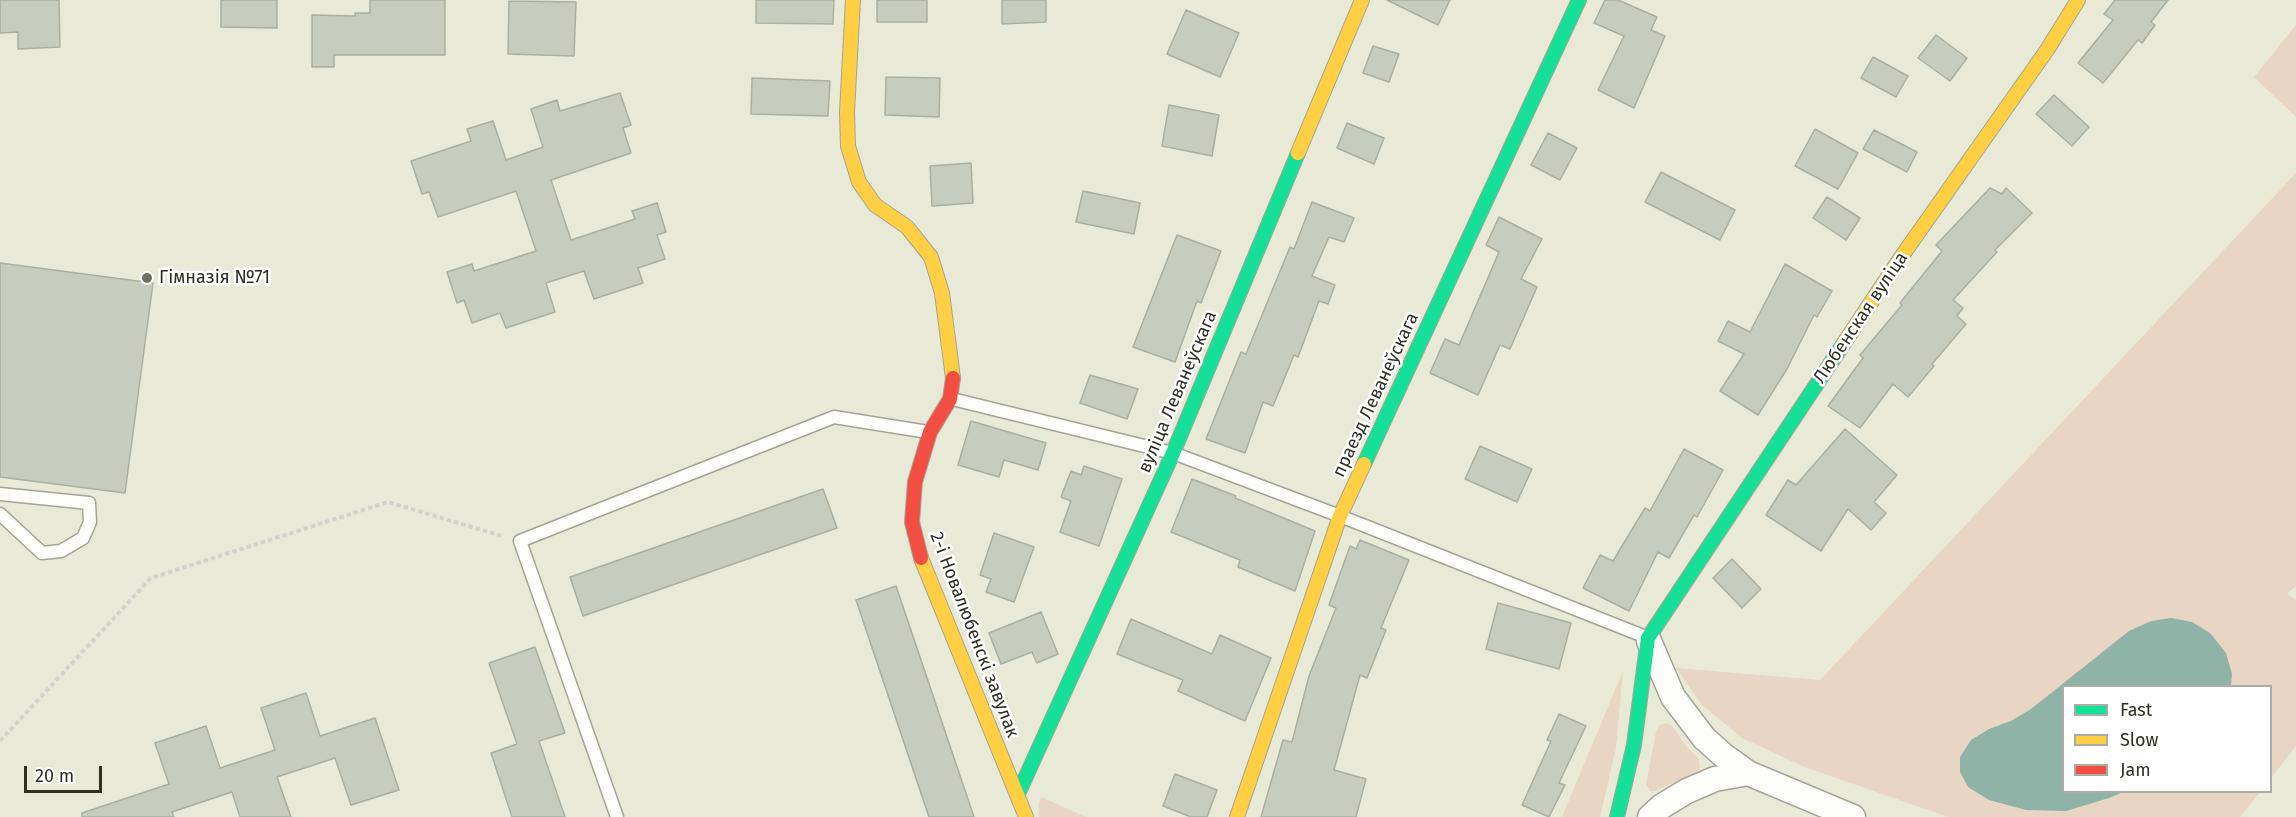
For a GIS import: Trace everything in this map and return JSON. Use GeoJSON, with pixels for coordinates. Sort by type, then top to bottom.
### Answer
{"type":"FeatureCollection","features":[{"type":"Feature","properties":{"kind":"street","name":"2-і Новалюбенскі завулак"},"geometry":{"type":"LineString","coordinates":[[853,0],[847,112],[848,146],[859,182],[875,205],[907,227],[931,257],[942,293],[952,377],[950,399],[930,432],[915,482],[912,522],[920,555],[1026,817]]}},
{"type":"Feature","properties":{"kind":"street","name":"вуліца Леванеўскага"},"geometry":{"type":"LineString","coordinates":[[1018,794],[1173,453],[1362,0]]}},
{"type":"Feature","properties":{"kind":"street","name":"праезд Леванеўскага"},"geometry":{"type":"LineString","coordinates":[[1238,817],[1340,516],[1579,0]]}},
{"type":"Feature","properties":{"kind":"street","name":"Любенская вуліца"},"geometry":{"type":"LineString","coordinates":[[1617,817],[1635,745],[1648,638],[1904,253],[2047,50],[2078,0]]}},
{"type":"Feature","properties":{"kind":"street"},"geometry":{"type":"LineString","coordinates":[[1648,638],[1669,688],[1688,719],[1723,755],[1748,773],[1854,817]]}},
{"type":"Feature","properties":{"kind":"street"},"geometry":{"type":"LineString","coordinates":[[1650,817],[1662,806],[1687,791],[1715,779],[1748,773]]}},
{"type":"Feature","properties":{"kind":"lane"},"geometry":{"type":"LineString","coordinates":[[950,399],[1173,453],[1340,516],[1648,638]]}},
{"type":"Feature","properties":{"kind":"lane"},"geometry":{"type":"LineString","coordinates":[[617,817],[520,541],[834,417],[930,432]]}},
{"type":"Feature","properties":{"kind":"lane"},"geometry":{"type":"LineString","coordinates":[[0,494],[89,503],[90,522],[83,538],[61,550],[42,553],[0,514]]}},
{"type":"Feature","properties":{"kind":"path"},"geometry":{"type":"LineString","coordinates":[[0,741],[151,578],[388,502],[520,541]]}},
{"type":"Feature","properties":{"kind":"shaded area"},"geometry":{"type":"Polygon","coordinates":[[[2296,25],[2296,117],[2254,77],[2296,25]]]}},
{"type":"Feature","properties":{"kind":"shaded area"},"geometry":{"type":"Polygon","coordinates":[[[2296,173],[2296,586],[2287,594],[2296,600],[2296,746],[2272,777],[2272,685],[2062,685],[2062,793],[2259,793],[2240,817],[1948,817],[1802,766],[1742,738],[1702,705],[1676,668],[1820,680],[2296,173]]]}},
{"type":"Feature","properties":{"kind":"shaded area"},"geometry":{"type":"Polygon","coordinates":[[[1623,671],[1616,748],[1600,817],[1562,817],[1623,671]]]}},
{"type":"Feature","properties":{"kind":"shaded area"},"geometry":{"type":"Polygon","coordinates":[[[1666,723],[1672,726],[1699,759],[1700,769],[1655,791],[1650,791],[1646,784],[1656,732],[1660,725],[1666,723]]]}},
{"type":"Feature","properties":{"kind":"shaded area"},"geometry":{"type":"Polygon","coordinates":[[[1041,797],[1086,817],[1039,817],[1041,797]]]}},
{"type":"Feature","properties":{"kind":"water"},"geometry":{"type":"Polygon","coordinates":[[[2171,618],[2192,622],[2210,633],[2226,653],[2232,674],[2231,685],[2062,685],[2062,793],[2121,793],[2066,811],[2026,810],[1989,800],[1968,787],[1960,772],[1960,757],[1971,740],[2031,709],[2129,631],[2151,621],[2171,618]]]}},
{"type":"Feature","properties":{"kind":"building"},"geometry":{"type":"Polygon","coordinates":[[[0,0],[59,0],[60,47],[18,49],[18,32],[0,33],[0,0]]]}},
{"type":"Feature","properties":{"kind":"building"},"geometry":{"type":"Polygon","coordinates":[[[221,0],[277,0],[277,28],[221,27],[221,0]]]}},
{"type":"Feature","properties":{"kind":"building"},"geometry":{"type":"Polygon","coordinates":[[[370,0],[445,0],[445,55],[334,55],[334,67],[312,67],[312,15],[355,16],[355,13],[370,13],[370,0]]]}},
{"type":"Feature","properties":{"kind":"building"},"geometry":{"type":"Polygon","coordinates":[[[756,0],[834,0],[833,24],[756,23],[756,0]]]}},
{"type":"Feature","properties":{"kind":"building"},"geometry":{"type":"Polygon","coordinates":[[[877,0],[927,0],[927,22],[877,22],[877,0]]]}},
{"type":"Feature","properties":{"kind":"building"},"geometry":{"type":"Polygon","coordinates":[[[1002,0],[1046,0],[1046,22],[1002,24],[1002,0]]]}},
{"type":"Feature","properties":{"kind":"building"},"geometry":{"type":"Polygon","coordinates":[[[1387,0],[1450,0],[1438,25],[1387,0]]]}},
{"type":"Feature","properties":{"kind":"building"},"geometry":{"type":"Polygon","coordinates":[[[1605,0],[1618,0],[1657,17],[1651,30],[1665,36],[1634,108],[1598,90],[1624,36],[1594,23],[1605,0]]]}},
{"type":"Feature","properties":{"kind":"building"},"geometry":{"type":"Polygon","coordinates":[[[2115,0],[2168,0],[2151,22],[2155,25],[2142,43],[2138,40],[2103,83],[2078,63],[2113,20],[2104,14],[2115,0]]]}},
{"type":"Feature","properties":{"kind":"building"},"geometry":{"type":"Polygon","coordinates":[[[509,1],[576,2],[574,56],[508,54],[509,1]]]}},
{"type":"Feature","properties":{"kind":"building"},"geometry":{"type":"Polygon","coordinates":[[[1186,10],[1239,33],[1220,77],[1167,54],[1186,10]]]}},
{"type":"Feature","properties":{"kind":"building"},"geometry":{"type":"Polygon","coordinates":[[[1936,35],[1967,58],[1950,81],[1918,58],[1936,35]]]}},
{"type":"Feature","properties":{"kind":"building"},"geometry":{"type":"Polygon","coordinates":[[[1373,46],[1399,54],[1389,82],[1363,73],[1373,46]]]}},
{"type":"Feature","properties":{"kind":"building"},"geometry":{"type":"Polygon","coordinates":[[[1873,57],[1908,76],[1896,97],[1861,78],[1873,57]]]}},
{"type":"Feature","properties":{"kind":"building"},"geometry":{"type":"Polygon","coordinates":[[[886,77],[940,78],[939,117],[885,115],[886,77]]]}},
{"type":"Feature","properties":{"kind":"building"},"geometry":{"type":"Polygon","coordinates":[[[752,78],[830,81],[828,116],[751,114],[752,78]]]}},
{"type":"Feature","properties":{"kind":"building"},"geometry":{"type":"Polygon","coordinates":[[[620,93],[631,125],[623,128],[631,153],[551,180],[571,240],[635,219],[632,211],[657,203],[666,232],[657,235],[665,259],[638,268],[643,283],[594,299],[584,271],[546,283],[555,312],[506,328],[500,313],[472,323],[464,300],[457,303],[447,272],[472,264],[474,271],[536,251],[516,191],[438,217],[429,192],[422,194],[411,161],[471,141],[467,129],[493,121],[506,160],[543,147],[531,109],[557,100],[560,111],[620,93]]]}},
{"type":"Feature","properties":{"kind":"building"},"geometry":{"type":"Polygon","coordinates":[[[2054,95],[2089,127],[2072,146],[2036,114],[2054,95]]]}},
{"type":"Feature","properties":{"kind":"building"},"geometry":{"type":"Polygon","coordinates":[[[1169,105],[1219,115],[1212,156],[1162,146],[1169,105]]]}},
{"type":"Feature","properties":{"kind":"building"},"geometry":{"type":"Polygon","coordinates":[[[1347,123],[1384,138],[1374,164],[1337,148],[1347,123]]]}},
{"type":"Feature","properties":{"kind":"building"},"geometry":{"type":"Polygon","coordinates":[[[1815,129],[1858,153],[1838,189],[1795,166],[1815,129]]]}},
{"type":"Feature","properties":{"kind":"building"},"geometry":{"type":"Polygon","coordinates":[[[1874,130],[1917,152],[1907,172],[1863,149],[1874,130]]]}},
{"type":"Feature","properties":{"kind":"building"},"geometry":{"type":"Polygon","coordinates":[[[1548,133],[1577,148],[1560,180],[1531,165],[1548,133]]]}},
{"type":"Feature","properties":{"kind":"building"},"geometry":{"type":"Polygon","coordinates":[[[971,163],[973,203],[932,206],[930,166],[971,163]]]}},
{"type":"Feature","properties":{"kind":"building"},"geometry":{"type":"Polygon","coordinates":[[[1661,172],[1735,210],[1720,240],[1645,202],[1661,172]]]}},
{"type":"Feature","properties":{"kind":"building"},"geometry":{"type":"Polygon","coordinates":[[[1990,188],[2002,194],[2006,188],[2032,213],[1995,250],[1997,252],[1953,300],[1963,308],[1957,316],[1966,324],[1932,364],[1934,366],[1908,397],[1893,384],[1860,428],[1828,406],[1863,358],[1860,355],[1902,305],[1900,303],[1942,251],[1936,245],[1990,188]]]}},
{"type":"Feature","properties":{"kind":"building"},"geometry":{"type":"Polygon","coordinates":[[[1083,191],[1140,203],[1134,234],[1076,222],[1083,191]]]}},
{"type":"Feature","properties":{"kind":"building"},"geometry":{"type":"Polygon","coordinates":[[[1827,197],[1860,218],[1846,240],[1813,218],[1827,197]]]}},
{"type":"Feature","properties":{"kind":"building"},"geometry":{"type":"Polygon","coordinates":[[[1312,202],[1354,218],[1344,242],[1329,237],[1312,276],[1335,285],[1328,304],[1319,301],[1298,357],[1294,355],[1273,406],[1263,402],[1245,453],[1206,439],[1241,352],[1246,354],[1290,247],[1294,249],[1312,202]]]}},
{"type":"Feature","properties":{"kind":"building"},"geometry":{"type":"Polygon","coordinates":[[[1499,217],[1542,239],[1521,279],[1537,287],[1510,349],[1500,345],[1478,395],[1430,373],[1445,339],[1459,345],[1499,252],[1486,245],[1499,217]]]}},
{"type":"Feature","properties":{"kind":"building"},"geometry":{"type":"Polygon","coordinates":[[[1177,235],[1221,251],[1201,303],[1197,301],[1175,362],[1133,347],[1177,235]]]}},
{"type":"Feature","properties":{"kind":"building"},"geometry":{"type":"Polygon","coordinates":[[[0,263],[153,283],[125,493],[0,477],[0,263]]]}},
{"type":"Feature","properties":{"kind":"building"},"geometry":{"type":"Polygon","coordinates":[[[1785,264],[1832,291],[1817,317],[1814,315],[1787,369],[1758,415],[1720,391],[1744,354],[1718,341],[1728,321],[1750,332],[1785,264]]]}},
{"type":"Feature","properties":{"kind":"building"},"geometry":{"type":"Polygon","coordinates":[[[1090,375],[1138,389],[1127,419],[1080,403],[1090,375]]]}},
{"type":"Feature","properties":{"kind":"building"},"geometry":{"type":"Polygon","coordinates":[[[971,421],[1046,443],[1038,470],[1004,460],[999,477],[958,465],[971,421]]]}},
{"type":"Feature","properties":{"kind":"building"},"geometry":{"type":"Polygon","coordinates":[[[1845,429],[1897,475],[1874,502],[1886,513],[1871,530],[1848,509],[1821,551],[1766,515],[1788,480],[1796,485],[1845,429]]]}},
{"type":"Feature","properties":{"kind":"building"},"geometry":{"type":"Polygon","coordinates":[[[1480,446],[1532,469],[1517,502],[1465,479],[1480,446]]]}},
{"type":"Feature","properties":{"kind":"building"},"geometry":{"type":"Polygon","coordinates":[[[1684,449],[1723,470],[1697,517],[1694,515],[1669,558],[1658,552],[1629,611],[1583,588],[1600,555],[1613,561],[1645,508],[1650,511],[1684,449]]]}},
{"type":"Feature","properties":{"kind":"building"},"geometry":{"type":"Polygon","coordinates":[[[1084,466],[1122,479],[1099,546],[1060,532],[1071,501],[1061,497],[1071,471],[1081,475],[1084,466]]]}},
{"type":"Feature","properties":{"kind":"building"},"geometry":{"type":"Polygon","coordinates":[[[1192,479],[1315,531],[1295,591],[1238,567],[1240,560],[1171,532],[1192,479]]]}},
{"type":"Feature","properties":{"kind":"building"},"geometry":{"type":"Polygon","coordinates":[[[823,489],[837,528],[583,616],[570,577],[823,489]]]}},
{"type":"Feature","properties":{"kind":"building"},"geometry":{"type":"Polygon","coordinates":[[[994,533],[1034,547],[1014,602],[986,592],[991,579],[980,575],[994,533]]]}},
{"type":"Feature","properties":{"kind":"building"},"geometry":{"type":"Polygon","coordinates":[[[1360,540],[1409,560],[1381,628],[1386,630],[1367,678],[1360,675],[1334,770],[1366,779],[1356,817],[1261,817],[1283,740],[1292,742],[1309,676],[1336,608],[1329,605],[1350,546],[1356,549],[1360,540]]]}},
{"type":"Feature","properties":{"kind":"building"},"geometry":{"type":"Polygon","coordinates":[[[1732,559],[1761,589],[1742,608],[1713,578],[1732,559]]]}},
{"type":"Feature","properties":{"kind":"building"},"geometry":{"type":"Polygon","coordinates":[[[896,586],[974,817],[929,817],[856,600],[896,586]]]}},
{"type":"Feature","properties":{"kind":"building"},"geometry":{"type":"Polygon","coordinates":[[[1498,603],[1571,623],[1559,669],[1486,649],[1498,603]]]}},
{"type":"Feature","properties":{"kind":"building"},"geometry":{"type":"Polygon","coordinates":[[[1041,612],[1058,654],[1037,663],[1032,652],[1001,664],[989,633],[1041,612]]]}},
{"type":"Feature","properties":{"kind":"building"},"geometry":{"type":"Polygon","coordinates":[[[1131,619],[1212,654],[1220,635],[1271,658],[1245,721],[1178,691],[1183,680],[1117,654],[1131,619]]]}},
{"type":"Feature","properties":{"kind":"building"},"geometry":{"type":"Polygon","coordinates":[[[535,647],[565,733],[539,741],[565,817],[512,817],[491,753],[517,744],[489,663],[535,647]]]}},
{"type":"Feature","properties":{"kind":"building"},"geometry":{"type":"Polygon","coordinates":[[[306,693],[320,736],[375,718],[399,790],[351,805],[335,758],[277,777],[291,817],[240,817],[232,792],[172,812],[174,817],[82,817],[82,813],[169,784],[155,743],[206,726],[220,768],[275,750],[261,708],[306,693]]]}},
{"type":"Feature","properties":{"kind":"building"},"geometry":{"type":"Polygon","coordinates":[[[1559,714],[1586,726],[1559,783],[1565,785],[1549,817],[1522,805],[1551,741],[1547,740],[1559,714]]]}},
{"type":"Feature","properties":{"kind":"building"},"geometry":{"type":"Polygon","coordinates":[[[1175,774],[1217,790],[1207,817],[1191,817],[1163,806],[1175,774]]]}},
{"type":"Feature","properties":{"kind":"traffic: fast"},"geometry":{"type":"LineString","coordinates":[[1364,464],[1579,0]]}},
{"type":"Feature","properties":{"kind":"traffic: fast"},"geometry":{"type":"LineString","coordinates":[[1018,794],[1173,453],[1298,153]]}},
{"type":"Feature","properties":{"kind":"traffic: fast"},"geometry":{"type":"LineString","coordinates":[[1617,817],[1634,745],[1648,638],[1844,343]]}},
{"type":"Feature","properties":{"kind":"traffic: slow"},"geometry":{"type":"LineString","coordinates":[[853,0],[847,112],[848,146],[859,182],[875,205],[907,227],[931,257],[942,293],[953,378]]}},
{"type":"Feature","properties":{"kind":"traffic: slow"},"geometry":{"type":"LineString","coordinates":[[1298,153],[1362,0]]}},
{"type":"Feature","properties":{"kind":"traffic: slow"},"geometry":{"type":"LineString","coordinates":[[1844,343],[1904,253],[2047,50],[2078,0]]}},
{"type":"Feature","properties":{"kind":"traffic: slow"},"geometry":{"type":"LineString","coordinates":[[1237,817],[1340,516],[1364,464]]}},
{"type":"Feature","properties":{"kind":"traffic: slow"},"geometry":{"type":"LineString","coordinates":[[921,558],[1026,817]]}},
{"type":"Feature","properties":{"kind":"traffic: jam"},"geometry":{"type":"LineString","coordinates":[[921,558],[912,522],[915,482],[930,432],[950,399],[953,378]]}},
{"type":"Feature","properties":{"kind":"place","name":"Гімназія №71"},"geometry":{"type":"Point","coordinates":[147,278]}}]}
